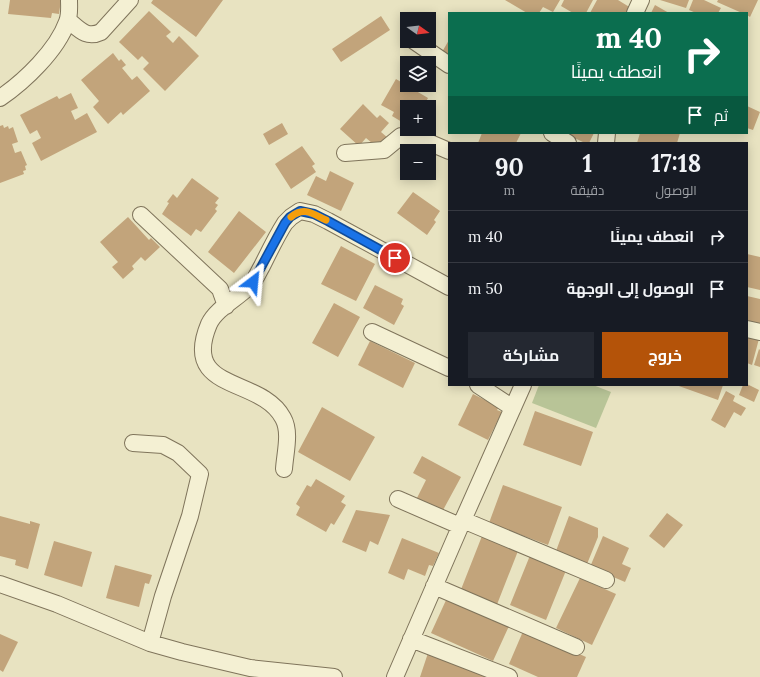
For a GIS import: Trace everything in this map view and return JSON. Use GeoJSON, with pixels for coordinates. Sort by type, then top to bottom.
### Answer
{"type":"FeatureCollection","features":[{"type":"Feature","properties":{"kind":"street"},"geometry":{"type":"LineString","coordinates":[[0,98],[19,84],[35,68],[60,38],[68,20],[70,0]]}},
{"type":"Feature","properties":{"kind":"street"},"geometry":{"type":"LineString","coordinates":[[68,20],[86,34],[95,35],[101,32],[130,0]]}},
{"type":"Feature","properties":{"kind":"street"},"geometry":{"type":"LineString","coordinates":[[635,12],[641,0]]}},
{"type":"Feature","properties":{"kind":"street"},"geometry":{"type":"LineString","coordinates":[[424,48],[448,64]]}},
{"type":"Feature","properties":{"kind":"street"},"geometry":{"type":"LineString","coordinates":[[554,134],[566,142]]}},
{"type":"Feature","properties":{"kind":"street"},"geometry":{"type":"LineString","coordinates":[[345,153],[376,152],[384,150],[401,136],[420,139],[448,152]]}},
{"type":"Feature","properties":{"kind":"street"},"geometry":{"type":"LineString","coordinates":[[284,469],[286,428],[284,419],[278,410],[265,399],[217,375],[206,364],[203,346],[214,316],[253,282],[285,223],[290,217],[300,211],[314,214],[448,286]]}},
{"type":"Feature","properties":{"kind":"street"},"geometry":{"type":"LineString","coordinates":[[141,215],[220,289],[226,306]]}},
{"type":"Feature","properties":{"kind":"street"},"geometry":{"type":"LineString","coordinates":[[748,329],[760,332]]}},
{"type":"Feature","properties":{"kind":"street"},"geometry":{"type":"LineString","coordinates":[[372,332],[448,368]]}},
{"type":"Feature","properties":{"kind":"street"},"geometry":{"type":"LineString","coordinates":[[480,386],[513,408]]}},
{"type":"Feature","properties":{"kind":"street"},"geometry":{"type":"LineString","coordinates":[[395,677],[461,523],[523,386]]}},
{"type":"Feature","properties":{"kind":"street"},"geometry":{"type":"LineString","coordinates":[[133,443],[163,445],[178,453],[200,474],[190,516],[163,596],[150,643]]}},
{"type":"Feature","properties":{"kind":"street"},"geometry":{"type":"LineString","coordinates":[[398,499],[606,580]]}},
{"type":"Feature","properties":{"kind":"street"},"geometry":{"type":"LineString","coordinates":[[0,584],[57,604],[150,643],[182,652],[250,668],[334,677]]}},
{"type":"Feature","properties":{"kind":"street"},"geometry":{"type":"LineString","coordinates":[[434,586],[576,647]]}},
{"type":"Feature","properties":{"kind":"street"},"geometry":{"type":"LineString","coordinates":[[411,639],[510,677]]}},
{"type":"Feature","properties":{"kind":"green space"},"geometry":{"type":"Polygon","coordinates":[[[539,386],[596,386],[611,392],[596,428],[532,403],[539,386]]]}},
{"type":"Feature","properties":{"kind":"building"},"geometry":{"type":"Polygon","coordinates":[[[10,0],[61,0],[59,14],[52,13],[51,18],[8,14],[10,0]]]}},
{"type":"Feature","properties":{"kind":"building"},"geometry":{"type":"Polygon","coordinates":[[[153,0],[223,0],[196,37],[151,3],[153,0]]]}},
{"type":"Feature","properties":{"kind":"building"},"geometry":{"type":"Polygon","coordinates":[[[505,0],[560,0],[553,12],[543,7],[540,12],[525,12],[505,0]]]}},
{"type":"Feature","properties":{"kind":"building"},"geometry":{"type":"Polygon","coordinates":[[[564,0],[593,0],[587,12],[571,12],[561,6],[564,0]]]}},
{"type":"Feature","properties":{"kind":"building"},"geometry":{"type":"Polygon","coordinates":[[[597,0],[618,0],[631,8],[629,12],[591,12],[597,0]]]}},
{"type":"Feature","properties":{"kind":"building"},"geometry":{"type":"Polygon","coordinates":[[[660,0],[689,0],[686,8],[660,0]]]}},
{"type":"Feature","properties":{"kind":"building"},"geometry":{"type":"Polygon","coordinates":[[[693,0],[704,0],[721,8],[719,12],[694,12],[689,10],[693,0]]]}},
{"type":"Feature","properties":{"kind":"building"},"geometry":{"type":"Polygon","coordinates":[[[718,0],[758,0],[750,17],[748,16],[748,12],[740,12],[717,2],[718,0]]]}},
{"type":"Feature","properties":{"kind":"building"},"geometry":{"type":"Polygon","coordinates":[[[655,5],[667,12],[652,12],[655,5]]]}},
{"type":"Feature","properties":{"kind":"building"},"geometry":{"type":"Polygon","coordinates":[[[149,11],[171,32],[166,36],[173,43],[179,36],[199,56],[165,91],[143,69],[149,63],[142,56],[138,60],[119,42],[149,11]]]}},
{"type":"Feature","properties":{"kind":"building"},"geometry":{"type":"Polygon","coordinates":[[[381,16],[390,30],[341,62],[332,49],[381,16]]]}},
{"type":"Feature","properties":{"kind":"building"},"geometry":{"type":"Polygon","coordinates":[[[448,42],[448,55],[442,52],[448,42]]]}},
{"type":"Feature","properties":{"kind":"building"},"geometry":{"type":"Polygon","coordinates":[[[113,53],[119,61],[121,59],[126,65],[122,68],[132,80],[137,76],[150,91],[123,115],[121,112],[108,124],[93,107],[99,101],[81,80],[113,53]]]}},
{"type":"Feature","properties":{"kind":"building"},"geometry":{"type":"Polygon","coordinates":[[[396,79],[400,81],[400,92],[418,92],[428,98],[427,100],[400,100],[400,121],[392,116],[394,112],[381,105],[396,79]]]}},
{"type":"Feature","properties":{"kind":"building"},"geometry":{"type":"Polygon","coordinates":[[[71,93],[78,108],[71,111],[75,120],[87,113],[97,132],[41,161],[32,143],[41,138],[37,130],[30,134],[20,115],[57,96],[59,99],[71,93]]]}},
{"type":"Feature","properties":{"kind":"building"},"geometry":{"type":"Polygon","coordinates":[[[363,104],[377,118],[380,115],[389,123],[381,132],[388,138],[378,148],[366,138],[359,146],[340,129],[363,104]]]}},
{"type":"Feature","properties":{"kind":"building"},"geometry":{"type":"Polygon","coordinates":[[[748,106],[760,112],[753,130],[748,128],[748,106]]]}},
{"type":"Feature","properties":{"kind":"building"},"geometry":{"type":"Polygon","coordinates":[[[282,123],[288,134],[269,145],[263,134],[282,123]]]}},
{"type":"Feature","properties":{"kind":"building"},"geometry":{"type":"Polygon","coordinates":[[[3,125],[4,128],[8,126],[9,129],[13,127],[18,142],[12,144],[15,153],[21,151],[27,165],[25,166],[26,170],[23,171],[24,174],[0,183],[0,126],[3,125]]]}},
{"type":"Feature","properties":{"kind":"building"},"geometry":{"type":"Polygon","coordinates":[[[482,134],[520,134],[516,142],[478,142],[482,134]]]}},
{"type":"Feature","properties":{"kind":"building"},"geometry":{"type":"Polygon","coordinates":[[[566,134],[594,134],[590,142],[583,142],[566,134]]]}},
{"type":"Feature","properties":{"kind":"building"},"geometry":{"type":"Polygon","coordinates":[[[640,134],[680,134],[677,142],[637,142],[640,134]]]}},
{"type":"Feature","properties":{"kind":"building"},"geometry":{"type":"Polygon","coordinates":[[[302,146],[315,164],[312,166],[316,172],[291,189],[275,164],[302,146]]]}},
{"type":"Feature","properties":{"kind":"building"},"geometry":{"type":"Polygon","coordinates":[[[330,171],[354,183],[341,211],[307,195],[316,176],[326,181],[330,171]]]}},
{"type":"Feature","properties":{"kind":"building"},"geometry":{"type":"Polygon","coordinates":[[[192,178],[219,198],[215,203],[218,205],[215,209],[217,211],[201,232],[196,229],[191,236],[162,214],[169,203],[167,202],[173,194],[177,198],[192,178]]]}},
{"type":"Feature","properties":{"kind":"building"},"geometry":{"type":"Polygon","coordinates":[[[413,192],[440,211],[434,220],[436,222],[427,235],[397,213],[413,192]]]}},
{"type":"Feature","properties":{"kind":"building"},"geometry":{"type":"Polygon","coordinates":[[[239,211],[266,232],[234,273],[208,252],[239,211]]]}},
{"type":"Feature","properties":{"kind":"building"},"geometry":{"type":"Polygon","coordinates":[[[128,217],[149,240],[151,238],[160,247],[145,261],[141,257],[132,266],[134,269],[123,279],[112,267],[118,262],[100,242],[128,217]]]}},
{"type":"Feature","properties":{"kind":"building"},"geometry":{"type":"Polygon","coordinates":[[[341,246],[375,264],[356,301],[321,284],[341,246]]]}},
{"type":"Feature","properties":{"kind":"building"},"geometry":{"type":"Polygon","coordinates":[[[748,254],[760,257],[760,290],[748,287],[748,254]]]}},
{"type":"Feature","properties":{"kind":"building"},"geometry":{"type":"Polygon","coordinates":[[[375,285],[403,299],[401,304],[404,306],[394,325],[363,308],[375,285]]]}},
{"type":"Feature","properties":{"kind":"building"},"geometry":{"type":"Polygon","coordinates":[[[748,296],[760,299],[760,324],[748,320],[748,296]]]}},
{"type":"Feature","properties":{"kind":"building"},"geometry":{"type":"Polygon","coordinates":[[[334,303],[360,317],[338,357],[312,343],[334,303]]]}},
{"type":"Feature","properties":{"kind":"building"},"geometry":{"type":"Polygon","coordinates":[[[748,330],[760,335],[752,365],[748,363],[748,330]]]}},
{"type":"Feature","properties":{"kind":"building"},"geometry":{"type":"Polygon","coordinates":[[[370,341],[415,363],[403,388],[358,365],[370,341]]]}},
{"type":"Feature","properties":{"kind":"building"},"geometry":{"type":"Polygon","coordinates":[[[759,349],[760,350],[760,367],[754,365],[759,349]]]}},
{"type":"Feature","properties":{"kind":"building"},"geometry":{"type":"Polygon","coordinates":[[[748,384],[759,390],[754,402],[739,395],[743,386],[748,386],[748,384]]]}},
{"type":"Feature","properties":{"kind":"building"},"geometry":{"type":"Polygon","coordinates":[[[679,386],[723,386],[718,400],[679,386]]]}},
{"type":"Feature","properties":{"kind":"building"},"geometry":{"type":"Polygon","coordinates":[[[726,391],[735,396],[733,401],[746,408],[741,416],[734,412],[725,428],[711,420],[726,391]]]}},
{"type":"Feature","properties":{"kind":"building"},"geometry":{"type":"Polygon","coordinates":[[[473,394],[499,407],[497,410],[502,412],[488,440],[458,425],[473,394]]]}},
{"type":"Feature","properties":{"kind":"building"},"geometry":{"type":"Polygon","coordinates":[[[322,407],[375,437],[350,481],[298,452],[322,407]]]}},
{"type":"Feature","properties":{"kind":"building"},"geometry":{"type":"Polygon","coordinates":[[[535,411],[593,432],[581,466],[523,445],[535,411]]]}},
{"type":"Feature","properties":{"kind":"building"},"geometry":{"type":"Polygon","coordinates":[[[422,456],[461,477],[442,512],[417,498],[426,480],[413,473],[422,456]]]}},
{"type":"Feature","properties":{"kind":"building"},"geometry":{"type":"Polygon","coordinates":[[[316,479],[345,496],[341,502],[346,505],[334,525],[331,523],[326,532],[296,515],[300,507],[296,504],[307,485],[311,487],[316,479]]]}},
{"type":"Feature","properties":{"kind":"building"},"geometry":{"type":"Polygon","coordinates":[[[503,485],[562,507],[548,545],[489,523],[503,485]]]}},
{"type":"Feature","properties":{"kind":"building"},"geometry":{"type":"Polygon","coordinates":[[[356,510],[390,515],[378,545],[370,541],[366,552],[342,542],[356,510]]]}},
{"type":"Feature","properties":{"kind":"building"},"geometry":{"type":"Polygon","coordinates":[[[667,513],[683,525],[664,548],[649,536],[667,513]]]}},
{"type":"Feature","properties":{"kind":"building"},"geometry":{"type":"Polygon","coordinates":[[[0,516],[30,524],[30,521],[40,524],[28,569],[15,565],[16,560],[0,556],[0,516]]]}},
{"type":"Feature","properties":{"kind":"building"},"geometry":{"type":"Polygon","coordinates":[[[569,516],[598,528],[598,537],[587,564],[556,551],[569,516]]]}},
{"type":"Feature","properties":{"kind":"building"},"geometry":{"type":"Polygon","coordinates":[[[482,536],[518,551],[496,607],[460,592],[482,536]]]}},
{"type":"Feature","properties":{"kind":"building"},"geometry":{"type":"Polygon","coordinates":[[[603,536],[629,548],[622,564],[631,568],[625,582],[590,567],[603,536]]]}},
{"type":"Feature","properties":{"kind":"building"},"geometry":{"type":"Polygon","coordinates":[[[402,538],[439,553],[433,566],[429,565],[425,576],[408,569],[404,580],[388,573],[402,538]]]}},
{"type":"Feature","properties":{"kind":"building"},"geometry":{"type":"Polygon","coordinates":[[[54,541],[92,552],[82,587],[44,575],[54,541]]]}},
{"type":"Feature","properties":{"kind":"building"},"geometry":{"type":"Polygon","coordinates":[[[531,553],[567,568],[546,620],[510,605],[531,553]]]}},
{"type":"Feature","properties":{"kind":"building"},"geometry":{"type":"Polygon","coordinates":[[[115,565],[152,575],[149,584],[145,583],[139,607],[106,598],[115,565]]]}},
{"type":"Feature","properties":{"kind":"building"},"geometry":{"type":"Polygon","coordinates":[[[580,578],[616,594],[592,645],[556,628],[580,578]]]}},
{"type":"Feature","properties":{"kind":"building"},"geometry":{"type":"Polygon","coordinates":[[[447,598],[509,626],[493,661],[431,633],[447,598]]]}},
{"type":"Feature","properties":{"kind":"building"},"geometry":{"type":"Polygon","coordinates":[[[524,629],[586,657],[577,677],[538,677],[509,664],[524,629]]]}},
{"type":"Feature","properties":{"kind":"building"},"geometry":{"type":"Polygon","coordinates":[[[0,634],[18,642],[3,672],[0,670],[0,634]]]}},
{"type":"Feature","properties":{"kind":"building"},"geometry":{"type":"Polygon","coordinates":[[[428,653],[491,677],[420,677],[428,653]]]}},
{"type":"Feature","properties":{"kind":"slow traffic"},"geometry":{"type":"LineString","coordinates":[[291,217],[300,211],[314,214],[326,220]]}},
{"type":"Feature","properties":{"kind":"route"},"geometry":{"type":"LineString","coordinates":[[253,282],[285,223],[290,217],[300,211],[314,214],[395,258]]}}]}
